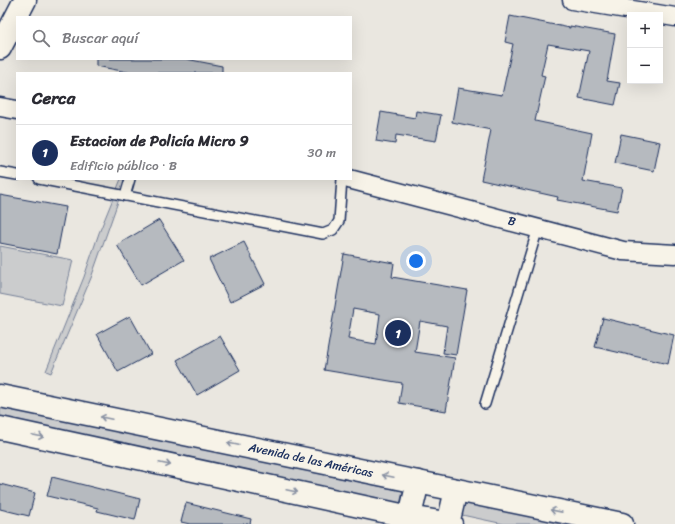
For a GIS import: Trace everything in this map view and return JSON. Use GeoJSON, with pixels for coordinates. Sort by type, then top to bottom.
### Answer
{"type":"FeatureCollection","features":[{"type":"Feature","properties":{"kind":"main road"},"geometry":{"type":"LineString","coordinates":[[17,16],[25,0]]}},
{"type":"Feature","properties":{"kind":"main road"},"geometry":{"type":"LineString","coordinates":[[0,48],[16,17]]}},
{"type":"Feature","properties":{"kind":"main road","name":"Avenida de las Américas"},"geometry":{"type":"LineString","coordinates":[[0,396],[622,524]]}},
{"type":"Feature","properties":{"kind":"main road"},"geometry":{"type":"LineString","coordinates":[[0,428],[409,521],[449,524],[456,490]]}},
{"type":"Feature","properties":{"kind":"main road"},"geometry":{"type":"LineString","coordinates":[[409,521],[418,482]]}},
{"type":"Feature","properties":{"kind":"street"},"geometry":{"type":"LineString","coordinates":[[572,0],[675,17]]}},
{"type":"Feature","properties":{"kind":"street","name":"B"},"geometry":{"type":"LineString","coordinates":[[352,180],[622,250],[675,254]]}},
{"type":"Feature","properties":{"kind":"lane"},"geometry":{"type":"LineString","coordinates":[[0,172],[16,175]]}},
{"type":"Feature","properties":{"kind":"lane"},"geometry":{"type":"LineString","coordinates":[[44,180],[323,234],[333,230],[339,221],[342,180]]}},
{"type":"Feature","properties":{"kind":"lane"},"geometry":{"type":"LineString","coordinates":[[125,196],[130,180]]}},
{"type":"Feature","properties":{"kind":"lane"},"geometry":{"type":"LineString","coordinates":[[485,404],[538,228]]}},
{"type":"Feature","properties":{"kind":"shaded area"},"geometry":{"type":"Polygon","coordinates":[[[121,180],[126,180],[91,278],[51,373],[46,371],[84,277],[99,233],[121,180]]]}},
{"type":"Feature","properties":{"kind":"shaded area"},"geometry":{"type":"Polygon","coordinates":[[[0,246],[73,260],[62,306],[0,294],[0,246]]]}},
{"type":"Feature","properties":{"kind":"shaded area"},"geometry":{"type":"Polygon","coordinates":[[[0,407],[403,491],[400,504],[0,419],[0,407]]]}},
{"type":"Feature","properties":{"kind":"shaded area"},"geometry":{"type":"Polygon","coordinates":[[[464,502],[571,524],[504,524],[462,515],[464,502]]]}},
{"type":"Feature","properties":{"kind":"building"},"geometry":{"type":"Polygon","coordinates":[[[510,16],[570,28],[570,26],[615,34],[607,81],[620,83],[615,105],[579,98],[589,51],[548,44],[541,75],[545,76],[535,121],[592,133],[583,181],[622,188],[617,211],[557,200],[558,197],[481,180],[491,130],[452,122],[458,88],[502,95],[513,44],[505,42],[510,16]]]}},
{"type":"Feature","properties":{"kind":"building"},"geometry":{"type":"Polygon","coordinates":[[[96,60],[191,60],[222,66],[222,72],[127,72],[96,66],[96,60]]]}},
{"type":"Feature","properties":{"kind":"building"},"geometry":{"type":"Polygon","coordinates":[[[416,111],[441,115],[436,141],[396,135],[395,144],[376,141],[381,112],[415,118],[416,111]]]}},
{"type":"Feature","properties":{"kind":"building"},"geometry":{"type":"Polygon","coordinates":[[[621,134],[660,142],[654,171],[615,163],[621,134]]]}},
{"type":"Feature","properties":{"kind":"building"},"geometry":{"type":"Polygon","coordinates":[[[0,195],[66,207],[57,254],[0,243],[0,195]]]}},
{"type":"Feature","properties":{"kind":"building"},"geometry":{"type":"Polygon","coordinates":[[[159,220],[184,260],[141,285],[117,245],[159,220]]]}},
{"type":"Feature","properties":{"kind":"building"},"geometry":{"type":"Polygon","coordinates":[[[244,242],[265,284],[230,302],[209,259],[244,242]]]}},
{"type":"Feature","properties":{"kind":"building"},"geometry":{"type":"Polygon","coordinates":[[[344,254],[394,263],[392,277],[467,290],[456,355],[443,353],[447,326],[420,321],[415,352],[455,358],[446,411],[399,403],[402,383],[324,370],[344,254]],[[353,309],[348,339],[376,344],[380,314],[353,309]]]}},
{"type":"Feature","properties":{"kind":"building"},"geometry":{"type":"Polygon","coordinates":[[[130,316],[151,354],[118,372],[97,334],[130,316]]]}},
{"type":"Feature","properties":{"kind":"building"},"geometry":{"type":"Polygon","coordinates":[[[603,318],[674,335],[668,364],[595,347],[603,318]]]}},
{"type":"Feature","properties":{"kind":"building"},"geometry":{"type":"Polygon","coordinates":[[[220,336],[240,370],[197,395],[177,360],[220,336]]]}},
{"type":"Feature","properties":{"kind":"building"},"geometry":{"type":"Polygon","coordinates":[[[52,477],[140,499],[135,520],[97,511],[98,508],[47,496],[52,477]]]}},
{"type":"Feature","properties":{"kind":"building"},"geometry":{"type":"Polygon","coordinates":[[[0,484],[35,493],[29,516],[0,509],[0,484]]]}},
{"type":"Feature","properties":{"kind":"building"},"geometry":{"type":"Polygon","coordinates":[[[186,503],[251,519],[250,524],[190,524],[181,522],[186,503]]]}},
{"type":"Feature","properties":{"kind":"place","name":"Estacion de Policía Micro 9"},"geometry":{"type":"Point","coordinates":[398,333]}}]}
